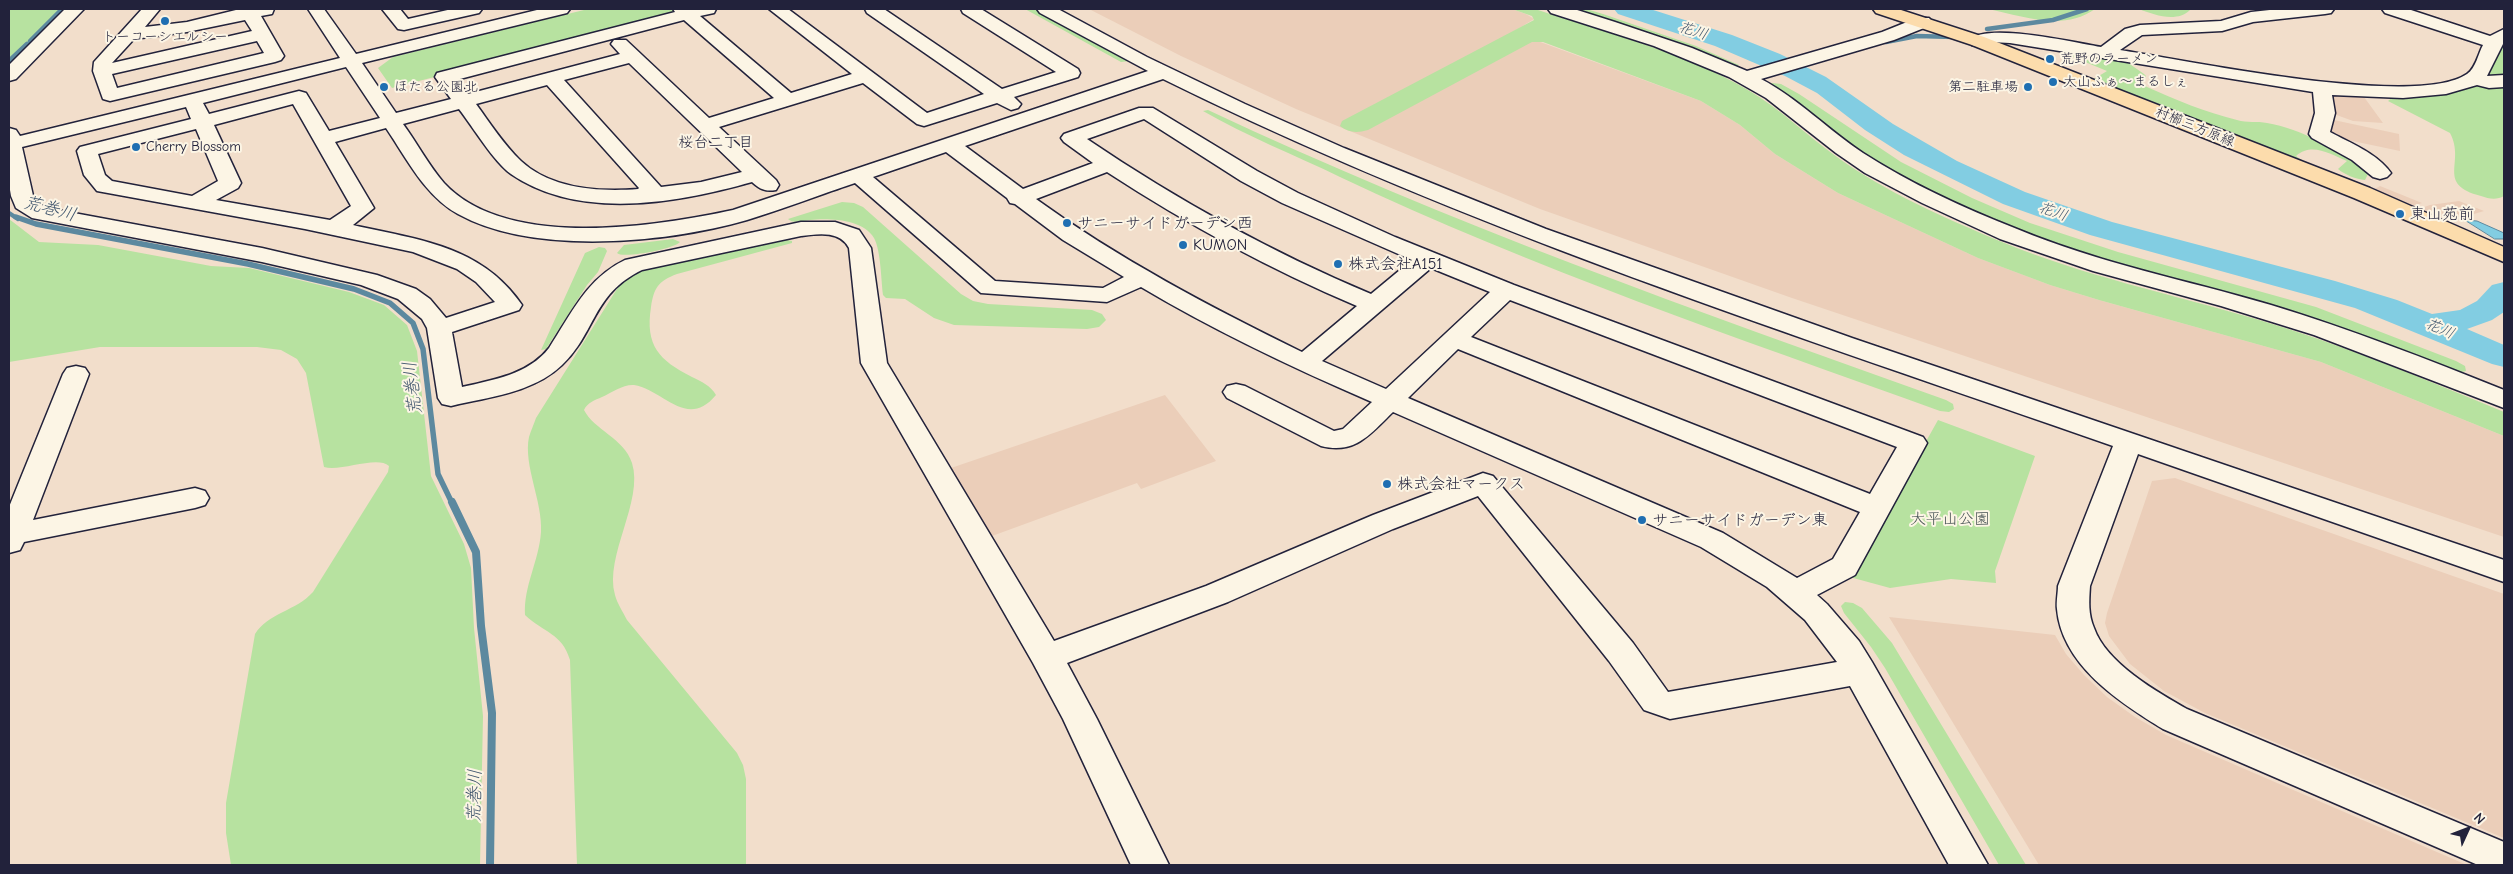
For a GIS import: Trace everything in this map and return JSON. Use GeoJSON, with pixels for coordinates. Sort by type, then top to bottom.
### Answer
{"type":"FeatureCollection","features":[{"type":"Feature","properties":{"kind":"main road","name":"村櫛三方原線"},"geometry":{"type":"LineString","coordinates":[[1882,9],[1978,41],[2353,189],[2501,250]]}},
{"type":"Feature","properties":{"kind":"street"},"geometry":{"type":"LineString","coordinates":[[9,75],[76,9]]}},
{"type":"Feature","properties":{"kind":"street"},"geometry":{"type":"LineString","coordinates":[[152,9],[106,58],[102,71],[110,95],[275,56],[249,11]]}},
{"type":"Feature","properties":{"kind":"street"},"geometry":{"type":"LineString","coordinates":[[128,34],[178,28],[249,11],[270,9]]}},
{"type":"Feature","properties":{"kind":"street"},"geometry":{"type":"LineString","coordinates":[[316,9],[437,188],[445,197],[484,218],[521,228],[588,234],[647,232],[714,221],[784,201],[1165,72]]}},
{"type":"Feature","properties":{"kind":"street"},"geometry":{"type":"LineString","coordinates":[[392,9],[404,25],[473,9]]}},
{"type":"Feature","properties":{"kind":"street"},"geometry":{"type":"LineString","coordinates":[[560,9],[192,99],[10,139],[24,202],[40,213],[262,254],[389,286],[422,304],[433,316],[439,328],[451,398],[516,380],[544,368],[558,355],[601,285],[616,272],[626,267],[650,260],[801,229],[822,227],[849,233],[855,238],[860,248],[874,363],[1047,658],[1080,719],[1150,865]]}},
{"type":"Feature","properties":{"kind":"street"},"geometry":{"type":"LineString","coordinates":[[708,9],[684,11],[610,34],[444,77],[516,168],[531,178],[552,186],[586,193],[646,195],[708,187],[757,174]]}},
{"type":"Feature","properties":{"kind":"street"},"geometry":{"type":"LineString","coordinates":[[777,9],[924,120],[1071,73],[970,9]]}},
{"type":"Feature","properties":{"kind":"street"},"geometry":{"type":"LineString","coordinates":[[873,9],[1031,118]]}},
{"type":"Feature","properties":{"kind":"street"},"geometry":{"type":"LineString","coordinates":[[1046,9],[1165,72],[1360,162],[1560,242],[1706,295],[2504,570]]}},
{"type":"Feature","properties":{"kind":"street"},"geometry":{"type":"LineString","coordinates":[[1068,9],[1168,61],[1267,108],[1373,154],[1546,223],[1758,300],[2504,553]]}},
{"type":"Feature","properties":{"kind":"street"},"geometry":{"type":"LineString","coordinates":[[1557,9],[1690,54],[1744,78],[1793,107],[1838,144],[1875,169],[2011,235],[2069,256],[2321,328],[2376,348],[2504,400]]}},
{"type":"Feature","properties":{"kind":"street"},"geometry":{"type":"LineString","coordinates":[[2110,54],[2109,50],[2125,36],[2140,30],[2222,26],[2273,11],[2325,9]]}},
{"type":"Feature","properties":{"kind":"street"},"geometry":{"type":"LineString","coordinates":[[2391,9],[2498,38],[2474,78]]}},
{"type":"Feature","properties":{"kind":"street"},"geometry":{"type":"LineString","coordinates":[[684,11],[788,100]]}},
{"type":"Feature","properties":{"kind":"street"},"geometry":{"type":"LineString","coordinates":[[1744,78],[1888,36],[1923,22]]}},
{"type":"Feature","properties":{"kind":"street"},"geometry":{"type":"LineString","coordinates":[[102,71],[262,34]]}},
{"type":"Feature","properties":{"kind":"street"},"geometry":{"type":"LineString","coordinates":[[610,34],[784,201]]}},
{"type":"Feature","properties":{"kind":"street"},"geometry":{"type":"LineString","coordinates":[[1978,41],[1990,37],[2003,37],[2322,88],[2359,92],[2400,92],[2452,86],[2474,78],[2489,82],[2504,81]]}},
{"type":"Feature","properties":{"kind":"street"},"geometry":{"type":"LineString","coordinates":[[323,139],[633,56]]}},
{"type":"Feature","properties":{"kind":"street"},"geometry":{"type":"LineString","coordinates":[[705,125],[866,76]]}},
{"type":"Feature","properties":{"kind":"street"},"geometry":{"type":"LineString","coordinates":[[551,78],[650,187],[646,195]]}},
{"type":"Feature","properties":{"kind":"street"},"geometry":{"type":"LineString","coordinates":[[2322,88],[2325,113],[2319,134],[2359,156],[2380,173]]}},
{"type":"Feature","properties":{"kind":"street"},"geometry":{"type":"LineString","coordinates":[[335,227],[364,208],[299,97],[87,151],[98,182],[105,186],[335,227],[413,245],[464,263],[484,276],[501,291],[510,305],[439,328]]}},
{"type":"Feature","properties":{"kind":"street"},"geometry":{"type":"LineString","coordinates":[[192,99],[230,183],[196,203]]}},
{"type":"Feature","properties":{"kind":"street"},"geometry":{"type":"LineString","coordinates":[[1373,304],[1236,240],[1159,197],[1071,138],[1146,112],[1212,154],[1290,198],[1426,259],[1913,443],[1844,567],[1794,593]]}},
{"type":"Feature","properties":{"kind":"street"},"geometry":{"type":"LineString","coordinates":[[950,145],[1018,198],[1071,235],[1140,278],[1207,315],[1304,363],[1712,540],[1757,565],[1794,593],[1832,631],[1860,671],[1969,865]]}},
{"type":"Feature","properties":{"kind":"street"},"geometry":{"type":"LineString","coordinates":[[1018,198],[1109,164]]}},
{"type":"Feature","properties":{"kind":"street"},"geometry":{"type":"LineString","coordinates":[[859,176],[989,288],[1107,295],[1140,278]]}},
{"type":"Feature","properties":{"kind":"street"},"geometry":{"type":"LineString","coordinates":[[1304,363],[1426,259]]}},
{"type":"Feature","properties":{"kind":"street"},"geometry":{"type":"LineString","coordinates":[[1241,400],[1331,440],[1351,437],[1506,290]]}},
{"type":"Feature","properties":{"kind":"street"},"geometry":{"type":"LineString","coordinates":[[1455,339],[1877,508]]}},
{"type":"Feature","properties":{"kind":"street"},"geometry":{"type":"LineString","coordinates":[[12,538],[76,374]]}},
{"type":"Feature","properties":{"kind":"street"},"geometry":{"type":"LineString","coordinates":[[2128,441],[2074,586],[2071,600],[2073,617],[2079,634],[2106,670],[2126,688],[2175,719],[2504,860]]}},
{"type":"Feature","properties":{"kind":"street"},"geometry":{"type":"LineString","coordinates":[[1047,658],[1217,594],[1383,522],[1483,483],[1622,652],[1656,701],[1670,706],[1860,671]]}},
{"type":"Feature","properties":{"kind":"street"},"geometry":{"type":"LineString","coordinates":[[12,538],[195,498]]}},
{"type":"Feature","properties":{"kind":"shaded area"},"geometry":{"type":"Polygon","coordinates":[[[1089,9],[1512,9],[1526,14],[1534,19],[1513,32],[1701,101],[1740,125],[1775,154],[1838,193],[1978,258],[2050,285],[2099,300],[2321,362],[2504,436],[2504,537],[1792,298],[1540,209],[1296,109],[1181,56],[1089,9]]]}},
{"type":"Feature","properties":{"kind":"shaded area"},"geometry":{"type":"Polygon","coordinates":[[[2328,93],[2364,97],[2383,123],[2353,121],[2331,113],[2328,93]]]}},
{"type":"Feature","properties":{"kind":"shaded area"},"geometry":{"type":"Polygon","coordinates":[[[2329,119],[2399,134],[2400,151],[2324,135],[2329,119]]]}},
{"type":"Feature","properties":{"kind":"shaded area"},"geometry":{"type":"Polygon","coordinates":[[[2380,186],[2422,203],[2410,207],[2371,191],[2380,186]]]}},
{"type":"Feature","properties":{"kind":"shaded area"},"geometry":{"type":"Polygon","coordinates":[[[2459,201],[2484,211],[2464,217],[2433,217],[2416,210],[2430,205],[2459,201]]]}},
{"type":"Feature","properties":{"kind":"shaded area"},"geometry":{"type":"Polygon","coordinates":[[[1165,395],[1216,461],[1141,489],[1137,483],[992,536],[951,468],[1165,395]]]}},
{"type":"Feature","properties":{"kind":"shaded area"},"geometry":{"type":"Polygon","coordinates":[[[2175,478],[2504,594],[2504,838],[2205,713],[2164,691],[2130,664],[2109,636],[2105,623],[2107,613],[2152,481],[2175,478]]]}},
{"type":"Feature","properties":{"kind":"shaded area"},"geometry":{"type":"Polygon","coordinates":[[[1889,617],[2055,635],[2066,654],[2107,697],[2135,717],[2166,735],[2467,865],[2039,865],[1889,617]]]}},
{"type":"Feature","properties":{"kind":"green space"},"geometry":{"type":"Polygon","coordinates":[[[9,9],[68,9],[9,68],[9,9]]]}},
{"type":"Feature","properties":{"kind":"green space"},"geometry":{"type":"Polygon","coordinates":[[[588,9],[674,9],[677,12],[674,15],[392,88],[378,68],[393,57],[588,9]]]}},
{"type":"Feature","properties":{"kind":"green space"},"geometry":{"type":"Polygon","coordinates":[[[1025,9],[1035,9],[1129,61],[1121,62],[1025,9]]]}},
{"type":"Feature","properties":{"kind":"green space"},"geometry":{"type":"Polygon","coordinates":[[[1512,9],[1535,9],[1644,44],[1723,77],[1760,97],[1826,149],[1875,182],[1938,214],[2002,242],[2064,265],[2256,319],[2319,339],[2504,412],[2504,436],[2321,362],[2099,300],[2050,285],[1978,258],[1838,193],[1775,154],[1740,125],[1701,101],[1543,42],[1532,42],[1368,130],[1353,132],[1340,126],[1342,121],[1534,20],[1532,16],[1512,9]]]}},
{"type":"Feature","properties":{"kind":"green space"},"geometry":{"type":"Polygon","coordinates":[[[1570,9],[1586,9],[1603,14],[1696,46],[1739,65],[1735,67],[1671,42],[1570,9]]]}},
{"type":"Feature","properties":{"kind":"green space"},"geometry":{"type":"Polygon","coordinates":[[[1988,9],[2095,9],[2083,16],[2070,20],[2056,21],[2029,18],[1988,9]]]}},
{"type":"Feature","properties":{"kind":"green space"},"geometry":{"type":"Polygon","coordinates":[[[2139,9],[2190,10],[2179,16],[2165,17],[2139,9]]]}},
{"type":"Feature","properties":{"kind":"green space"},"geometry":{"type":"Polygon","coordinates":[[[2504,43],[2504,79],[2493,80],[2488,77],[2504,43]]]}},
{"type":"Feature","properties":{"kind":"green space"},"geometry":{"type":"Polygon","coordinates":[[[2068,52],[2124,60],[2146,76],[2142,84],[2147,87],[2225,117],[2241,121],[2267,123],[2307,135],[2334,149],[2369,172],[2365,180],[2347,175],[2338,169],[2347,161],[2321,151],[2308,150],[2296,156],[2327,171],[2096,82],[2094,79],[2107,71],[2073,57],[2068,52]]]}},
{"type":"Feature","properties":{"kind":"green space"},"geometry":{"type":"Polygon","coordinates":[[[2504,83],[2504,196],[2496,199],[2467,191],[2459,185],[2455,179],[2454,144],[2450,133],[2388,101],[2393,97],[2504,83]]]}},
{"type":"Feature","properties":{"kind":"green space"},"geometry":{"type":"Polygon","coordinates":[[[1770,84],[1781,84],[1799,94],[1901,162],[1972,198],[2030,223],[2118,252],[2316,307],[2456,361],[2465,366],[2466,371],[2458,373],[2173,283],[2031,236],[1996,222],[1928,192],[1895,174],[1772,86],[1770,84]]]}},
{"type":"Feature","properties":{"kind":"green space"},"geometry":{"type":"Polygon","coordinates":[[[1208,110],[1298,151],[1481,228],[1666,299],[1946,400],[1953,404],[1954,409],[1949,412],[1940,411],[1637,301],[1487,242],[1253,137],[1203,111],[1208,110]]]}},
{"type":"Feature","properties":{"kind":"green space"},"geometry":{"type":"Polygon","coordinates":[[[842,202],[854,203],[863,207],[961,294],[973,301],[988,304],[1092,310],[1102,314],[1106,320],[1099,327],[1087,329],[954,325],[934,318],[905,299],[886,298],[883,295],[878,250],[874,238],[869,232],[854,223],[845,221],[826,219],[795,222],[788,219],[842,202]]]}},
{"type":"Feature","properties":{"kind":"green space"},"geometry":{"type":"Polygon","coordinates":[[[9,219],[39,242],[98,245],[211,266],[249,268],[349,292],[384,305],[407,325],[417,351],[431,476],[464,544],[471,568],[474,628],[483,716],[480,865],[231,865],[226,833],[226,803],[255,634],[267,621],[299,604],[313,592],[388,472],[389,466],[376,462],[331,468],[324,467],[306,373],[297,359],[281,350],[257,347],[100,347],[9,362],[9,219]]]}},
{"type":"Feature","properties":{"kind":"green space"},"geometry":{"type":"Polygon","coordinates":[[[673,239],[680,242],[668,248],[648,252],[628,255],[617,253],[624,245],[673,239]]]}},
{"type":"Feature","properties":{"kind":"green space"},"geometry":{"type":"Polygon","coordinates":[[[787,240],[792,241],[792,243],[677,274],[665,279],[656,290],[652,300],[650,321],[650,332],[653,342],[663,358],[681,371],[706,384],[714,392],[716,395],[705,405],[695,409],[685,409],[645,388],[630,385],[594,401],[587,405],[584,410],[595,423],[623,447],[632,463],[634,478],[633,494],[615,563],[613,580],[616,598],[627,620],[737,753],[743,765],[746,779],[746,865],[577,865],[570,660],[567,651],[552,634],[525,615],[526,594],[540,543],[541,532],[541,520],[529,459],[530,434],[536,418],[622,281],[642,270],[787,240]]]}},
{"type":"Feature","properties":{"kind":"green space"},"geometry":{"type":"Polygon","coordinates":[[[599,247],[605,248],[607,251],[598,272],[587,285],[546,349],[541,350],[585,253],[599,247]]]}},
{"type":"Feature","properties":{"kind":"green space","name":"大平山公園"},"geometry":{"type":"Polygon","coordinates":[[[1938,420],[2035,456],[1995,571],[1996,583],[1951,579],[1890,588],[1846,576],[1853,572],[1938,420]]]}},
{"type":"Feature","properties":{"kind":"green space"},"geometry":{"type":"Polygon","coordinates":[[[1845,602],[1853,603],[1862,608],[1892,643],[2026,865],[1999,865],[1885,668],[1844,613],[1841,606],[1845,602]]]}},
{"type":"Feature","properties":{"kind":"water"},"geometry":{"type":"Polygon","coordinates":[[[2465,220],[2477,221],[2504,233],[2504,239],[2495,239],[2465,220]]]}},
{"type":"Feature","properties":{"kind":"waterway","name":"荒巻川"},"geometry":{"type":"LineString","coordinates":[[30,41],[62,9]]}},
{"type":"Feature","properties":{"kind":"waterway","name":"花川"},"geometry":{"type":"LineString","coordinates":[[1626,9],[1723,41],[1794,70],[1826,87],[1875,124],[1914,149],[2014,198],[2101,229],[2367,301],[2504,357]]}},
{"type":"Feature","properties":{"kind":"waterway"},"geometry":{"type":"LineString","coordinates":[[1987,29],[2053,20],[2087,9]]}},
{"type":"Feature","properties":{"kind":"waterway"},"geometry":{"type":"LineString","coordinates":[[1886,42],[1917,36],[1954,37]]}},
{"type":"Feature","properties":{"kind":"waterway","name":"荒巻川"},"geometry":{"type":"LineString","coordinates":[[9,61],[27,44]]}},
{"type":"Feature","properties":{"kind":"waterway","name":"荒巻川"},"geometry":{"type":"LineString","coordinates":[[9,213],[18,219]]}},
{"type":"Feature","properties":{"kind":"waterway","name":"荒巻川"},"geometry":{"type":"LineString","coordinates":[[16,217],[36,224],[248,264],[354,289],[390,303],[413,323],[423,349],[438,474],[452,503]]}},
{"type":"Feature","properties":{"kind":"waterway"},"geometry":{"type":"LineString","coordinates":[[2431,324],[2453,322],[2472,317],[2489,308],[2504,292]]}},
{"type":"Feature","properties":{"kind":"waterway","name":"荒巻川"},"geometry":{"type":"LineString","coordinates":[[452,502],[476,552],[481,626],[492,713],[490,865]]}},
{"type":"Feature","properties":{"kind":"place","name":"トーコーシエルシー"},"geometry":{"type":"Point","coordinates":[165,21]}},
{"type":"Feature","properties":{"kind":"place","name":"荒野のラーメン"},"geometry":{"type":"Point","coordinates":[2050,59]}},
{"type":"Feature","properties":{"kind":"place","name":"大山ふぁ～まるしぇ"},"geometry":{"type":"Point","coordinates":[2053,82]}},
{"type":"Feature","properties":{"kind":"place","name":"ほたる公園北"},"geometry":{"type":"Point","coordinates":[384,87]}},
{"type":"Feature","properties":{"kind":"place","name":"第二駐車場"},"geometry":{"type":"Point","coordinates":[2028,87]}},
{"type":"Feature","properties":{"kind":"place","name":"Cherry Blossom"},"geometry":{"type":"Point","coordinates":[136,147]}},
{"type":"Feature","properties":{"kind":"place","name":"東山苑前"},"geometry":{"type":"Point","coordinates":[2400,214]}},
{"type":"Feature","properties":{"kind":"place","name":"サニーサイドガーデン西"},"geometry":{"type":"Point","coordinates":[1067,223]}},
{"type":"Feature","properties":{"kind":"place","name":"KUMON"},"geometry":{"type":"Point","coordinates":[1183,245]}},
{"type":"Feature","properties":{"kind":"place","name":"株式会社A151"},"geometry":{"type":"Point","coordinates":[1338,264]}},
{"type":"Feature","properties":{"kind":"place","name":"株式会社マークス"},"geometry":{"type":"Point","coordinates":[1387,484]}},
{"type":"Feature","properties":{"kind":"place","name":"サニーサイドガーデン東"},"geometry":{"type":"Point","coordinates":[1642,520]}},
{"type":"Feature","properties":{"kind":"district","name":"桜台二丁目"},"geometry":{"type":"Point","coordinates":[716,143]}}]}
